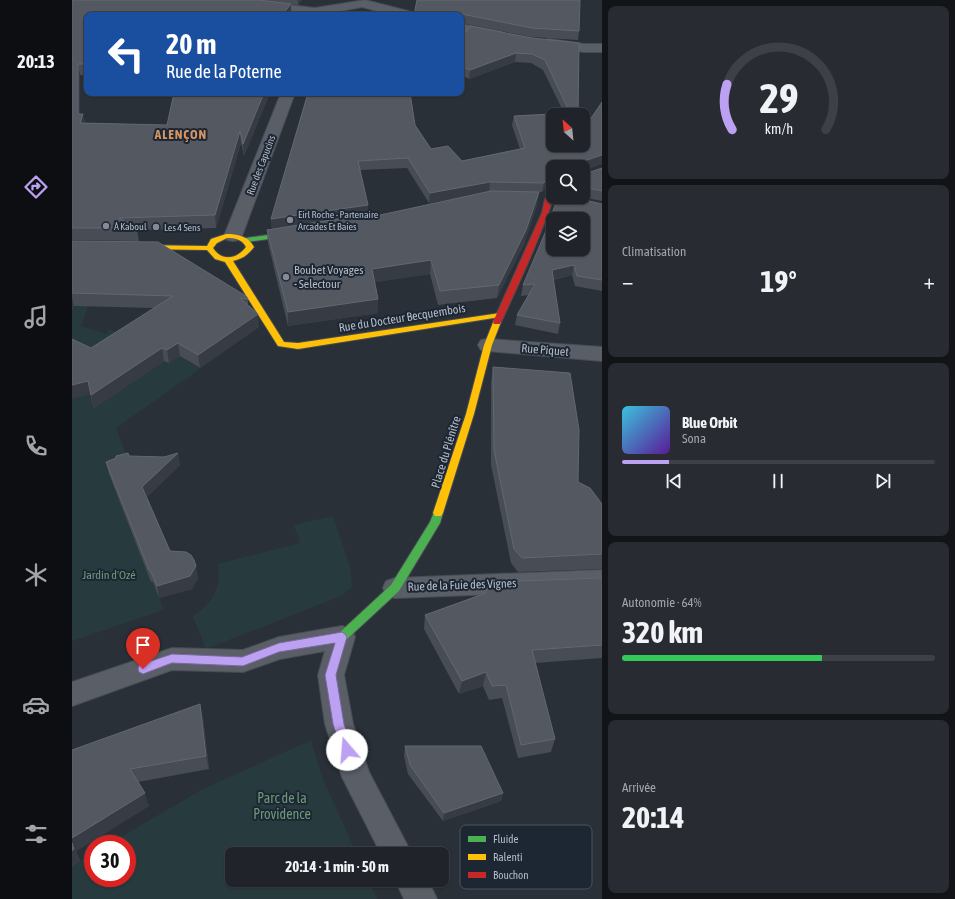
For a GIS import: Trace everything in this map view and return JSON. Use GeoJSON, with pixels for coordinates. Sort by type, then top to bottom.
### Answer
{"type":"FeatureCollection","features":[{"type":"Feature","properties":{"kind":"street"},"geometry":{"type":"LineString","coordinates":[[215,0],[307,12]]}},
{"type":"Feature","properties":{"kind":"street"},"geometry":{"type":"LineString","coordinates":[[319,12],[362,1],[397,12]]}},
{"type":"Feature","properties":{"kind":"street"},"geometry":{"type":"LineString","coordinates":[[464,29],[506,37]]}},
{"type":"Feature","properties":{"kind":"street"},"geometry":{"type":"LineString","coordinates":[[537,42],[584,48],[602,48]]}},
{"type":"Feature","properties":{"kind":"street","name":"Rue des Capucins"},"geometry":{"type":"LineString","coordinates":[[240,238],[287,96]]}},
{"type":"Feature","properties":{"kind":"street"},"geometry":{"type":"LineString","coordinates":[[500,315],[533,243],[545,213],[547,204]]}},
{"type":"Feature","properties":{"kind":"street"},"geometry":{"type":"LineString","coordinates":[[209,248],[214,241],[220,238],[240,238],[308,231]]}},
{"type":"Feature","properties":{"kind":"street"},"geometry":{"type":"LineString","coordinates":[[209,248],[210,252],[216,257],[228,260],[241,257],[249,251],[249,244],[240,238]]}},
{"type":"Feature","properties":{"kind":"street"},"geometry":{"type":"LineString","coordinates":[[128,247],[209,248]]}},
{"type":"Feature","properties":{"kind":"street","name":"Rue du Docteur Becquembois"},"geometry":{"type":"LineString","coordinates":[[228,260],[281,344],[298,346],[500,315]]}},
{"type":"Feature","properties":{"kind":"street","name":"Place du Plénître"},"geometry":{"type":"LineString","coordinates":[[395,588],[435,523],[470,414],[488,345],[500,315]]}},
{"type":"Feature","properties":{"kind":"street","name":"Rue Piquet"},"geometry":{"type":"LineString","coordinates":[[488,345],[602,354]]}},
{"type":"Feature","properties":{"kind":"street","name":"Rue de la Fuie des Vignes"},"geometry":{"type":"LineString","coordinates":[[342,637],[395,588],[602,580]]}},
{"type":"Feature","properties":{"kind":"street"},"geometry":{"type":"LineString","coordinates":[[72,694],[172,659],[243,661],[279,648],[342,637],[330,675],[339,724],[356,777],[393,847]]}},
{"type":"Feature","properties":{"kind":"street"},"geometry":{"type":"LineString","coordinates":[[415,887],[421,899]]}},
{"type":"Feature","properties":{"kind":"green space","name":"Jardin d'Ozé"},"geometry":{"type":"Polygon","coordinates":[[[77,297],[91,298],[81,326],[106,334],[108,330],[137,334],[164,361],[169,363],[180,356],[200,369],[116,428],[131,468],[114,486],[164,610],[72,641],[72,309],[77,297]]]}},
{"type":"Feature","properties":{"kind":"green space"},"geometry":{"type":"Polygon","coordinates":[[[333,516],[351,570],[352,587],[341,596],[206,649],[193,617],[210,600],[217,588],[219,573],[218,564],[300,543],[294,525],[333,516]]]}},
{"type":"Feature","properties":{"kind":"green space","name":"Parc de la Providence"},"geometry":{"type":"Polygon","coordinates":[[[311,740],[322,777],[354,847],[225,847],[225,887],[371,887],[377,899],[72,899],[72,866],[84,859],[84,887],[136,887],[136,835],[124,835],[201,790],[311,740]]]}},
{"type":"Feature","properties":{"kind":"building"},"geometry":{"type":"Polygon","coordinates":[[[259,0],[291,4],[284,12],[84,12],[84,64],[78,64],[78,114],[83,114],[80,123],[167,125],[173,96],[263,96],[243,144],[240,131],[215,215],[119,218],[137,228],[72,228],[72,1],[259,0]]]}},
{"type":"Feature","properties":{"kind":"building"},"geometry":{"type":"Polygon","coordinates":[[[417,0],[580,0],[579,31],[532,28],[464,14],[464,12],[415,12],[417,0]]]}},
{"type":"Feature","properties":{"kind":"building"},"geometry":{"type":"Polygon","coordinates":[[[470,26],[532,38],[579,43],[578,108],[568,108],[545,60],[532,54],[516,53],[470,70],[464,67],[464,32],[470,26]]]}},
{"type":"Feature","properties":{"kind":"building"},"geometry":{"type":"Polygon","coordinates":[[[307,96],[410,96],[415,125],[431,149],[448,146],[462,161],[525,148],[514,116],[546,114],[546,152],[590,152],[590,120],[602,102],[602,155],[587,160],[546,160],[546,179],[544,183],[490,182],[430,193],[408,158],[358,161],[368,205],[271,219],[307,96]]]}},
{"type":"Feature","properties":{"kind":"building"},"geometry":{"type":"Polygon","coordinates":[[[602,168],[602,191],[590,188],[590,172],[602,168]]]}},
{"type":"Feature","properties":{"kind":"building"},"geometry":{"type":"Polygon","coordinates":[[[491,191],[539,192],[526,230],[499,285],[440,291],[431,260],[372,269],[378,299],[288,312],[267,230],[370,214],[371,217],[491,191]]]}},
{"type":"Feature","properties":{"kind":"building"},"geometry":{"type":"Polygon","coordinates":[[[590,201],[602,204],[602,280],[577,276],[574,265],[552,270],[560,323],[517,315],[535,284],[523,285],[546,230],[546,256],[590,256],[590,212],[553,212],[555,204],[590,204],[590,201]]]}},
{"type":"Feature","properties":{"kind":"building"},"geometry":{"type":"Polygon","coordinates":[[[72,241],[158,242],[246,296],[248,299],[240,298],[258,314],[198,355],[178,343],[167,350],[162,348],[91,395],[88,381],[72,385],[72,339],[91,348],[173,296],[72,293],[72,241]]]}},
{"type":"Feature","properties":{"kind":"building"},"geometry":{"type":"Polygon","coordinates":[[[493,367],[570,373],[579,430],[578,482],[590,488],[602,504],[602,554],[522,558],[514,549],[494,450],[493,367]]]}},
{"type":"Feature","properties":{"kind":"building"},"geometry":{"type":"Polygon","coordinates":[[[128,453],[129,456],[164,457],[178,453],[142,487],[170,551],[186,552],[191,555],[194,560],[196,566],[190,576],[157,586],[149,570],[106,462],[116,458],[116,456],[128,453]]]}},
{"type":"Feature","properties":{"kind":"building"},"geometry":{"type":"Polygon","coordinates":[[[602,578],[602,645],[532,650],[555,739],[521,745],[506,685],[492,686],[486,672],[462,681],[425,615],[486,593],[486,589],[499,588],[519,581],[602,578]]]}},
{"type":"Feature","properties":{"kind":"building"},"geometry":{"type":"Polygon","coordinates":[[[200,704],[206,756],[130,769],[145,793],[72,838],[72,750],[200,704]]]}},
{"type":"Feature","properties":{"kind":"building"},"geometry":{"type":"Polygon","coordinates":[[[405,746],[481,746],[503,793],[444,813],[410,765],[405,746]]]}},
{"type":"Feature","properties":{"kind":"traffic: fast"},"geometry":{"type":"LineString","coordinates":[[246,240],[296,233]]}},
{"type":"Feature","properties":{"kind":"traffic: fast"},"geometry":{"type":"LineString","coordinates":[[342,637],[395,588],[435,523],[438,513]]}},
{"type":"Feature","properties":{"kind":"traffic: slow"},"geometry":{"type":"LineString","coordinates":[[226,236],[243,239],[250,247],[236,259],[223,260],[218,258],[209,248],[214,241],[226,236]]}},
{"type":"Feature","properties":{"kind":"traffic: slow"},"geometry":{"type":"LineString","coordinates":[[139,247],[209,248]]}},
{"type":"Feature","properties":{"kind":"traffic: slow"},"geometry":{"type":"LineString","coordinates":[[228,260],[281,344],[298,346],[500,315]]}},
{"type":"Feature","properties":{"kind":"traffic: slow"},"geometry":{"type":"LineString","coordinates":[[438,513],[470,414],[488,345],[497,322]]}},
{"type":"Feature","properties":{"kind":"traffic: jam"},"geometry":{"type":"LineString","coordinates":[[497,322],[533,243],[545,213],[547,204]]}},
{"type":"Feature","properties":{"kind":"place","name":"Eirl Roche - Partenaire Arcades Et Baies"},"geometry":{"type":"Point","coordinates":[290,220]}},
{"type":"Feature","properties":{"kind":"place","name":"À Kaboul"},"geometry":{"type":"Point","coordinates":[106,226]}},
{"type":"Feature","properties":{"kind":"place","name":"Les 4 Sens"},"geometry":{"type":"Point","coordinates":[156,227]}},
{"type":"Feature","properties":{"kind":"place","name":"Boubet Voyages - Selectour"},"geometry":{"type":"Point","coordinates":[286,277]}},
{"type":"Feature","properties":{"kind":"district","name":"ALENÇON"},"geometry":{"type":"Point","coordinates":[181,134]}},
{"type":"Feature","properties":{"kind":"route"},"geometry":{"type":"LineString","coordinates":[[143,669],[172,659],[243,661],[279,648],[342,637],[330,675],[339,724],[347,750]]}}]}
